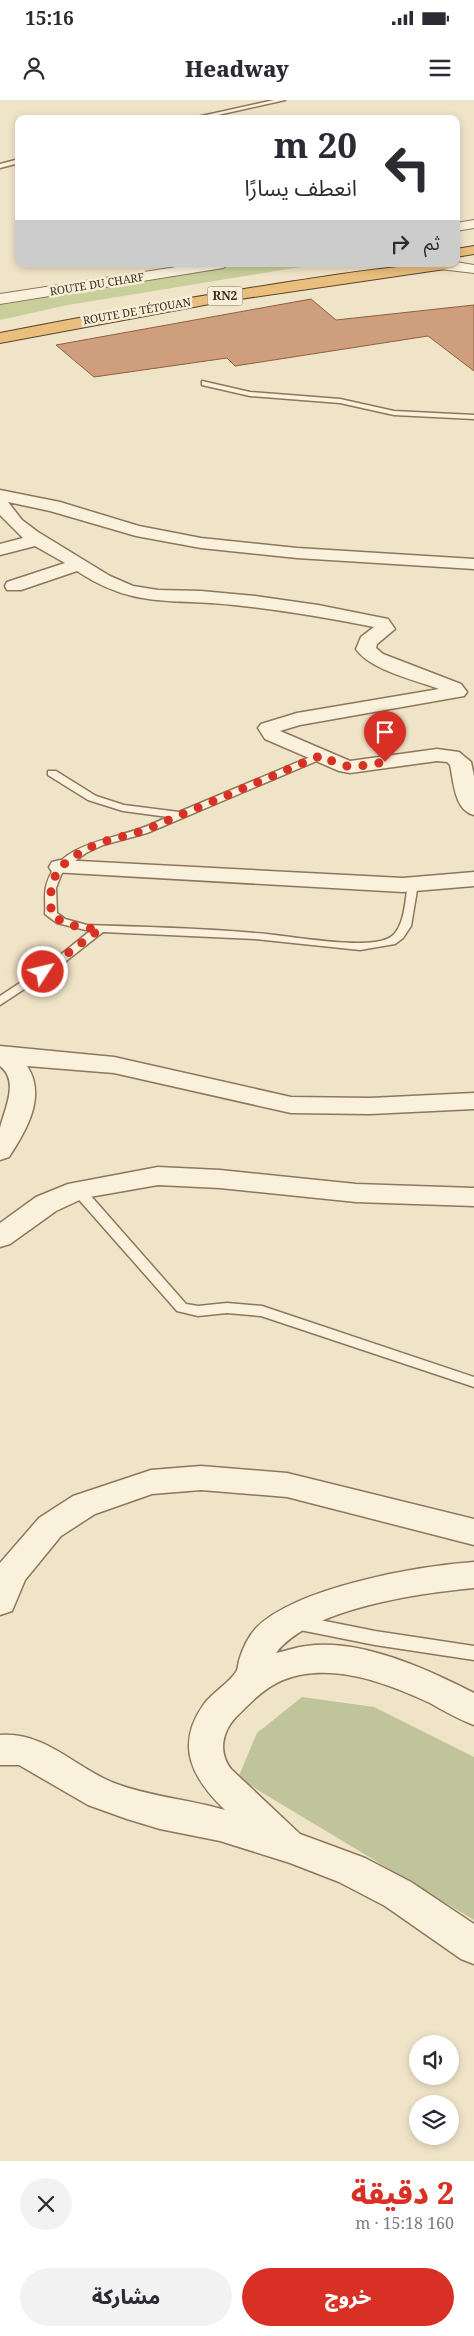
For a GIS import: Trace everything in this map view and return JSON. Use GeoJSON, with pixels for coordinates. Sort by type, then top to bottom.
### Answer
{"type":"FeatureCollection","features":[{"type":"Feature","properties":{"kind":"highway"},"geometry":{"type":"LineString","coordinates":[[460,252],[474,250]]}},
{"type":"Feature","properties":{"kind":"highway"},"geometry":{"type":"LineString","coordinates":[[460,263],[474,261]]}},
{"type":"Feature","properties":{"kind":"highway","name":"ROUTE DE TÉTOUAN"},"geometry":{"type":"LineString","coordinates":[[0,330],[226,287],[359,267]]}},
{"type":"Feature","properties":{"kind":"highway","name":"ROUTE DE TÉTOUAN"},"geometry":{"type":"LineString","coordinates":[[0,338],[209,298],[353,276],[429,267]]}},
{"type":"Feature","properties":{"kind":"street"},"geometry":{"type":"LineString","coordinates":[[460,227],[473,225]]}},
{"type":"Feature","properties":{"kind":"street","name":"ROUTE DU CHARF"},"geometry":{"type":"LineString","coordinates":[[0,299],[204,267]]}},
{"type":"Feature","properties":{"kind":"street"},"geometry":{"type":"LineString","coordinates":[[460,267],[474,269]]}},
{"type":"Feature","properties":{"kind":"street"},"geometry":{"type":"LineString","coordinates":[[0,495],[54,506],[136,531],[201,543],[297,553],[474,564]]}},
{"type":"Feature","properties":{"kind":"street"},"geometry":{"type":"LineString","coordinates":[[0,503],[22,531],[79,564],[90,573],[112,584],[144,594],[210,596],[290,606],[381,623],[385,629],[368,641],[366,649],[376,658],[454,688],[458,692],[297,719],[268,728],[272,735],[322,755],[339,766],[350,767],[437,755],[452,756],[460,762],[470,804],[474,808]]}},
{"type":"Feature","properties":{"kind":"street"},"geometry":{"type":"LineString","coordinates":[[0,550],[36,540]]}},
{"type":"Feature","properties":{"kind":"street"},"geometry":{"type":"LineString","coordinates":[[14,586],[79,564]]}},
{"type":"Feature","properties":{"kind":"street"},"geometry":{"type":"LineString","coordinates":[[60,867],[413,884],[474,879]]}},
{"type":"Feature","properties":{"kind":"street"},"geometry":{"type":"LineString","coordinates":[[1,1055],[114,1065],[214,1087],[253,1098],[291,1104],[370,1106],[474,1101]]}},
{"type":"Feature","properties":{"kind":"street"},"geometry":{"type":"LineString","coordinates":[[0,1151],[17,1122],[22,1101],[22,1082],[18,1071],[12,1060],[1,1055]]}},
{"type":"Feature","properties":{"kind":"street"},"geometry":{"type":"LineString","coordinates":[[0,1236],[46,1204],[78,1190],[158,1176],[220,1179],[356,1193],[474,1197]]}},
{"type":"Feature","properties":{"kind":"street"},"geometry":{"type":"LineString","coordinates":[[0,1601],[11,1573],[50,1527],[84,1505],[151,1482],[201,1478],[287,1485],[474,1532]]}},
{"type":"Feature","properties":{"kind":"street"},"geometry":{"type":"LineString","coordinates":[[252,1678],[256,1655],[270,1636],[290,1622],[316,1609],[359,1595],[427,1581],[474,1575]]}},
{"type":"Feature","properties":{"kind":"street"},"geometry":{"type":"LineString","coordinates":[[292,1847],[224,1784],[212,1770],[206,1752],[205,1742],[212,1722],[229,1698],[252,1678],[290,1663],[315,1658],[361,1662],[391,1670],[439,1690],[474,1710]]}},
{"type":"Feature","properties":{"kind":"street"},"geometry":{"type":"LineString","coordinates":[[0,1750],[17,1749],[28,1752],[101,1794],[127,1803],[160,1813],[220,1825],[292,1847],[352,1870],[398,1894],[474,1946]]}},
{"type":"Feature","properties":{"kind":"lane"},"geometry":{"type":"LineString","coordinates":[[210,115],[282,100]]}},
{"type":"Feature","properties":{"kind":"lane"},"geometry":{"type":"LineString","coordinates":[[0,166],[15,162]]}},
{"type":"Feature","properties":{"kind":"lane"},"geometry":{"type":"LineString","coordinates":[[205,383],[250,394],[340,401],[394,413],[474,417]]}},
{"type":"Feature","properties":{"kind":"lane"},"geometry":{"type":"LineString","coordinates":[[322,755],[143,831],[99,843],[82,851],[60,867],[51,888],[51,914],[72,926],[100,929],[255,936],[360,947],[391,942],[398,936],[405,926],[413,884]]}},
{"type":"Feature","properties":{"kind":"lane"},"geometry":{"type":"LineString","coordinates":[[52,774],[92,798],[123,808],[178,816]]}},
{"type":"Feature","properties":{"kind":"lane"},"geometry":{"type":"LineString","coordinates":[[0,1001],[57,963],[100,929]]}},
{"type":"Feature","properties":{"kind":"lane"},"geometry":{"type":"LineString","coordinates":[[78,1190],[182,1308],[198,1312],[226,1308],[262,1310],[474,1382]]}},
{"type":"Feature","properties":{"kind":"lane"},"geometry":{"type":"LineString","coordinates":[[290,1622],[375,1638],[474,1653]]}},
{"type":"Feature","properties":{"kind":"green space"},"geometry":{"type":"Polygon","coordinates":[[[228,267],[301,267],[68,305],[0,320],[0,305],[228,267]]]}},
{"type":"Feature","properties":{"kind":"green space"},"geometry":{"type":"Polygon","coordinates":[[[302,1697],[374,1707],[474,1757],[474,1920],[238,1778],[257,1733],[302,1697]]]}},
{"type":"Feature","properties":{"kind":"building"},"geometry":{"type":"Polygon","coordinates":[[[311,299],[336,320],[474,305],[474,371],[428,336],[235,366],[227,358],[94,377],[56,345],[311,299]]]}},
{"type":"Feature","properties":{"kind":"route"},"geometry":{"type":"LineString","coordinates":[[43,972],[100,929],[72,926],[51,914],[49,898],[56,874],[60,867],[82,851],[99,843],[143,831],[322,755],[339,766],[350,767],[385,762]]}}]}
